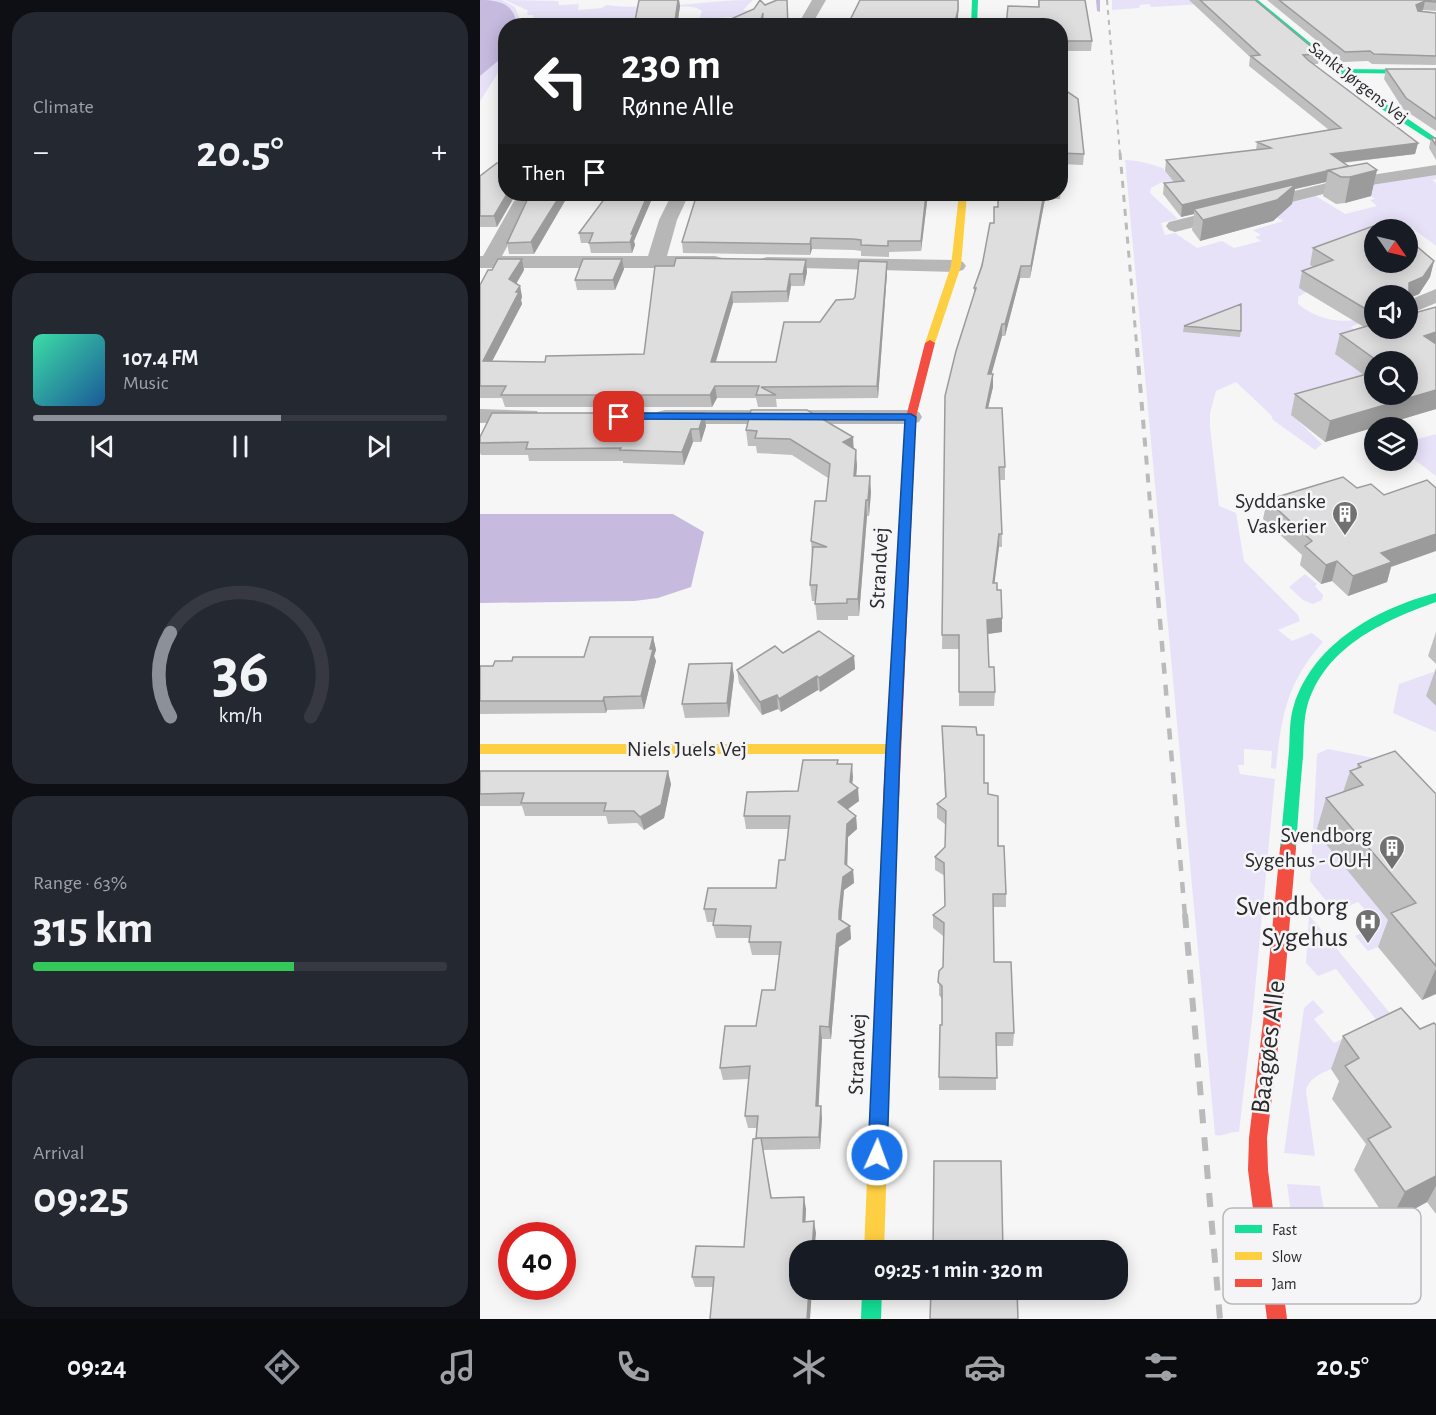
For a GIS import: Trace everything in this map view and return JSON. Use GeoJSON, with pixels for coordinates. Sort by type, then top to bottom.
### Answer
{"type":"FeatureCollection","features":[{"type":"Feature","properties":{"kind":"street"},"geometry":{"type":"LineString","coordinates":[[809,18],[819,0]]}},
{"type":"Feature","properties":{"kind":"street"},"geometry":{"type":"LineString","coordinates":[[974,18],[975,0]]}},
{"type":"Feature","properties":{"kind":"street","name":"Sankt Jørgens Vej"},"geometry":{"type":"LineString","coordinates":[[1254,0],[1380,104],[1436,142]]}},
{"type":"Feature","properties":{"kind":"street"},"geometry":{"type":"LineString","coordinates":[[1339,71],[1436,72]]}},
{"type":"Feature","properties":{"kind":"street"},"geometry":{"type":"LineString","coordinates":[[1175,226],[1347,183],[1436,170]]}},
{"type":"Feature","properties":{"kind":"street"},"geometry":{"type":"LineString","coordinates":[[484,262],[522,201]]}},
{"type":"Feature","properties":{"kind":"street"},"geometry":{"type":"LineString","coordinates":[[656,261],[668,220],[678,201]]}},
{"type":"Feature","properties":{"kind":"street","name":"Strandvej"},"geometry":{"type":"LineString","coordinates":[[874,1240],[893,749],[911,417],[931,341],[956,266],[962,201]]}},
{"type":"Feature","properties":{"kind":"street"},"geometry":{"type":"LineString","coordinates":[[484,262],[656,261],[956,266]]}},
{"type":"Feature","properties":{"kind":"street"},"geometry":{"type":"LineString","coordinates":[[1418,304],[1436,295]]}},
{"type":"Feature","properties":{"kind":"street"},"geometry":{"type":"LineString","coordinates":[[480,416],[552,417]]}},
{"type":"Feature","properties":{"kind":"street"},"geometry":{"type":"LineString","coordinates":[[647,417],[911,417]]}},
{"type":"Feature","properties":{"kind":"street","name":"Baagøes Alle"},"geometry":{"type":"LineString","coordinates":[[1263,1208],[1258,1170],[1258,1138],[1273,1014],[1300,708],[1315,673],[1326,657],[1354,632],[1382,616],[1436,597]]}},
{"type":"Feature","properties":{"kind":"street","name":"Niels Juels Vej"},"geometry":{"type":"LineString","coordinates":[[480,749],[893,749]]}},
{"type":"Feature","properties":{"kind":"street"},"geometry":{"type":"LineString","coordinates":[[871,1319],[872,1300]]}},
{"type":"Feature","properties":{"kind":"street","name":"Baagøes Alle"},"geometry":{"type":"LineString","coordinates":[[1275,1304],[1277,1319]]}},
{"type":"Feature","properties":{"kind":"shaded area"},"geometry":{"type":"Polygon","coordinates":[[[480,0],[502,0],[515,7],[519,18],[498,18],[498,73],[480,101],[480,0]]]}},
{"type":"Feature","properties":{"kind":"shaded area"},"geometry":{"type":"Polygon","coordinates":[[[480,0],[500,2],[513,12],[515,18],[498,18],[498,61],[480,76],[480,0]]]}},
{"type":"Feature","properties":{"kind":"shaded area"},"geometry":{"type":"Polygon","coordinates":[[[505,0],[558,1],[559,5],[579,4],[578,10],[602,8],[606,5],[642,7],[753,0],[743,10],[783,14],[699,18],[702,11],[696,8],[680,7],[634,14],[639,18],[532,18],[534,15],[528,15],[529,11],[505,0]]]}},
{"type":"Feature","properties":{"kind":"shaded area"},"geometry":{"type":"Polygon","coordinates":[[[1112,0],[1198,0],[1204,4],[1151,7],[1149,4],[1140,5],[1139,8],[1112,10],[1112,0]]]}},
{"type":"Feature","properties":{"kind":"shaded area"},"geometry":{"type":"Polygon","coordinates":[[[1125,160],[1139,161],[1163,168],[1166,173],[1175,173],[1181,180],[1162,182],[1151,188],[1150,193],[1178,219],[1161,223],[1165,235],[1175,233],[1197,248],[1222,241],[1234,248],[1261,241],[1255,237],[1261,235],[1253,230],[1283,221],[1264,210],[1316,196],[1345,214],[1377,206],[1370,200],[1375,199],[1369,195],[1343,189],[1436,172],[1436,179],[1432,180],[1436,183],[1436,246],[1418,232],[1418,219],[1364,219],[1364,236],[1311,265],[1326,274],[1313,288],[1298,297],[1298,304],[1316,315],[1334,320],[1364,318],[1364,321],[1351,327],[1363,336],[1364,375],[1292,415],[1322,444],[1315,450],[1273,420],[1271,415],[1236,382],[1216,391],[1210,413],[1219,506],[1236,513],[1244,561],[1298,615],[1300,621],[1278,630],[1292,641],[1312,633],[1323,642],[1301,671],[1288,701],[1280,733],[1276,769],[1271,768],[1272,751],[1244,749],[1244,765],[1238,765],[1240,774],[1275,779],[1239,1132],[1215,1135],[1125,160]]]}},
{"type":"Feature","properties":{"kind":"shaded area"},"geometry":{"type":"Polygon","coordinates":[[[1436,434],[1436,476],[1418,462],[1418,439],[1436,434]]]}},
{"type":"Feature","properties":{"kind":"shaded area"},"geometry":{"type":"Polygon","coordinates":[[[480,514],[673,514],[704,532],[691,587],[658,598],[634,601],[480,603],[480,514]]]}},
{"type":"Feature","properties":{"kind":"shaded area"},"geometry":{"type":"Polygon","coordinates":[[[1305,574],[1317,584],[1315,586],[1323,595],[1322,600],[1313,604],[1303,600],[1289,587],[1305,574]]]}},
{"type":"Feature","properties":{"kind":"shaded area"},"geometry":{"type":"Polygon","coordinates":[[[1436,671],[1427,697],[1436,706],[1436,732],[1393,713],[1399,684],[1436,671]]]}},
{"type":"Feature","properties":{"kind":"shaded area"},"geometry":{"type":"Polygon","coordinates":[[[1328,749],[1389,761],[1403,937],[1368,951],[1355,936],[1379,926],[1358,902],[1335,912],[1310,881],[1315,832],[1313,830],[1317,754],[1328,749]]]}},
{"type":"Feature","properties":{"kind":"shaded area"},"geometry":{"type":"Polygon","coordinates":[[[1309,915],[1422,1052],[1331,1069],[1312,1080],[1306,1091],[1315,1156],[1284,1153],[1304,1008],[1313,1000],[1324,1012],[1314,1019],[1334,1043],[1378,1022],[1336,969],[1318,976],[1306,963],[1309,915]]]}},
{"type":"Feature","properties":{"kind":"shaded area"},"geometry":{"type":"Polygon","coordinates":[[[1287,1184],[1320,1186],[1324,1208],[1290,1208],[1287,1184]]]}},
{"type":"Feature","properties":{"kind":"building"},"geometry":{"type":"Polygon","coordinates":[[[639,0],[678,0],[675,18],[636,18],[639,0]]]}},
{"type":"Feature","properties":{"kind":"building"},"geometry":{"type":"Polygon","coordinates":[[[760,0],[765,5],[777,0],[787,0],[788,18],[763,18],[763,13],[761,18],[733,18],[754,9],[760,0]]]}},
{"type":"Feature","properties":{"kind":"building"},"geometry":{"type":"Polygon","coordinates":[[[860,0],[958,0],[956,18],[851,18],[860,0]]]}},
{"type":"Feature","properties":{"kind":"building"},"geometry":{"type":"Polygon","coordinates":[[[1039,0],[1085,0],[1092,41],[1068,41],[1068,18],[1007,18],[1008,6],[1039,7],[1039,0]]]}},
{"type":"Feature","properties":{"kind":"building"},"geometry":{"type":"Polygon","coordinates":[[[1200,0],[1255,0],[1320,54],[1303,55],[1308,60],[1418,143],[1331,154],[1348,166],[1182,205],[1164,183],[1184,181],[1166,160],[1271,148],[1257,142],[1341,128],[1251,56],[1260,55],[1200,0]]]}},
{"type":"Feature","properties":{"kind":"building"},"geometry":{"type":"Polygon","coordinates":[[[1279,0],[1436,0],[1436,2],[1425,1],[1416,5],[1418,11],[1436,13],[1436,56],[1374,54],[1370,51],[1345,52],[1279,0]]]}},
{"type":"Feature","properties":{"kind":"building"},"geometry":{"type":"Polygon","coordinates":[[[1386,69],[1436,69],[1436,119],[1406,98],[1386,69]]]}},
{"type":"Feature","properties":{"kind":"building"},"geometry":{"type":"Polygon","coordinates":[[[1068,92],[1078,99],[1084,154],[1068,153],[1068,92]]]}},
{"type":"Feature","properties":{"kind":"building"},"geometry":{"type":"Polygon","coordinates":[[[498,163],[498,201],[503,201],[494,216],[480,216],[480,176],[498,163]]]}},
{"type":"Feature","properties":{"kind":"building"},"geometry":{"type":"Polygon","coordinates":[[[1367,163],[1377,170],[1341,177],[1328,170],[1367,163]]]}},
{"type":"Feature","properties":{"kind":"building"},"geometry":{"type":"Polygon","coordinates":[[[1296,184],[1277,200],[1203,220],[1194,209],[1296,184]]]}},
{"type":"Feature","properties":{"kind":"building"},"geometry":{"type":"Polygon","coordinates":[[[527,201],[557,201],[531,242],[507,243],[527,201]]]}},
{"type":"Feature","properties":{"kind":"building"},"geometry":{"type":"Polygon","coordinates":[[[603,201],[645,201],[631,234],[633,234],[630,242],[589,243],[593,233],[579,233],[603,201]]]}},
{"type":"Feature","properties":{"kind":"building"},"geometry":{"type":"Polygon","coordinates":[[[695,201],[925,201],[921,241],[888,241],[888,246],[861,245],[861,240],[853,239],[811,238],[810,244],[682,242],[695,201]]]}},
{"type":"Feature","properties":{"kind":"building"},"geometry":{"type":"Polygon","coordinates":[[[998,201],[1043,201],[1031,266],[1021,266],[988,374],[993,374],[986,408],[1002,408],[1005,467],[999,467],[1002,534],[999,534],[993,583],[997,583],[997,590],[1001,590],[1002,618],[987,620],[989,667],[994,667],[995,692],[959,692],[959,635],[942,635],[945,396],[982,266],[990,223],[994,223],[994,207],[998,207],[998,201]]]}},
{"type":"Feature","properties":{"kind":"building"},"geometry":{"type":"Polygon","coordinates":[[[1364,229],[1364,273],[1418,273],[1418,247],[1434,261],[1423,277],[1409,285],[1364,285],[1364,308],[1302,271],[1333,260],[1313,248],[1364,229]]]}},
{"type":"Feature","properties":{"kind":"building"},"geometry":{"type":"Polygon","coordinates":[[[676,258],[806,260],[803,274],[790,274],[787,291],[732,292],[711,362],[776,362],[784,322],[820,322],[836,300],[855,297],[859,261],[887,262],[877,386],[761,387],[776,395],[756,395],[759,386],[715,386],[710,395],[501,395],[506,386],[480,386],[480,285],[488,270],[492,270],[498,259],[522,259],[509,279],[520,286],[483,361],[545,362],[546,356],[644,354],[655,266],[674,266],[676,258]]]}},
{"type":"Feature","properties":{"kind":"building"},"geometry":{"type":"Polygon","coordinates":[[[583,259],[622,259],[613,280],[575,280],[583,259]]]}},
{"type":"Feature","properties":{"kind":"building"},"geometry":{"type":"Polygon","coordinates":[[[1241,304],[1241,331],[1184,326],[1241,304]]]}},
{"type":"Feature","properties":{"kind":"building"},"geometry":{"type":"Polygon","coordinates":[[[1436,307],[1436,332],[1424,336],[1436,344],[1436,390],[1418,395],[1418,351],[1364,351],[1340,334],[1364,327],[1364,339],[1418,339],[1418,312],[1436,307]]]}},
{"type":"Feature","properties":{"kind":"building"},"geometry":{"type":"Polygon","coordinates":[[[1364,375],[1364,405],[1385,405],[1330,421],[1295,394],[1364,375]]]}},
{"type":"Feature","properties":{"kind":"building"},"geometry":{"type":"Polygon","coordinates":[[[751,410],[807,410],[853,437],[843,442],[856,450],[854,476],[870,476],[858,599],[847,599],[847,603],[815,604],[817,585],[810,585],[813,547],[827,547],[811,541],[815,501],[826,501],[830,464],[790,439],[755,438],[757,431],[746,430],[751,410]]]}},
{"type":"Feature","properties":{"kind":"building"},"geometry":{"type":"Polygon","coordinates":[[[492,413],[704,413],[699,429],[691,429],[682,452],[620,450],[621,448],[526,449],[528,442],[480,443],[480,437],[492,413]]]}},
{"type":"Feature","properties":{"kind":"building"},"geometry":{"type":"Polygon","coordinates":[[[1343,477],[1357,488],[1371,484],[1384,495],[1427,480],[1436,488],[1436,534],[1381,553],[1392,562],[1353,576],[1337,561],[1326,565],[1305,546],[1312,541],[1267,500],[1343,477]]]}},
{"type":"Feature","properties":{"kind":"building"},"geometry":{"type":"Polygon","coordinates":[[[819,631],[854,656],[779,699],[777,695],[760,702],[737,670],[775,646],[783,653],[819,631]]]}},
{"type":"Feature","properties":{"kind":"building"},"geometry":{"type":"Polygon","coordinates":[[[590,637],[653,637],[650,649],[653,649],[641,696],[604,697],[603,701],[480,701],[480,666],[493,666],[495,661],[512,661],[513,657],[584,657],[590,637]]]}},
{"type":"Feature","properties":{"kind":"building"},"geometry":{"type":"Polygon","coordinates":[[[732,663],[727,703],[682,704],[689,664],[732,663]]]}},
{"type":"Feature","properties":{"kind":"building"},"geometry":{"type":"Polygon","coordinates":[[[942,726],[976,727],[977,735],[984,735],[984,783],[988,783],[988,794],[998,796],[998,846],[1004,846],[1006,894],[993,894],[994,962],[1011,962],[1014,1033],[996,1033],[997,1078],[939,1077],[942,986],[938,982],[939,971],[943,967],[944,923],[933,915],[945,906],[944,863],[935,857],[945,847],[946,811],[937,804],[946,797],[942,726]]]}},
{"type":"Feature","properties":{"kind":"building"},"geometry":{"type":"Polygon","coordinates":[[[1395,751],[1436,794],[1436,966],[1391,913],[1416,903],[1326,798],[1363,785],[1350,771],[1361,767],[1358,764],[1395,751]]]}},
{"type":"Feature","properties":{"kind":"building"},"geometry":{"type":"Polygon","coordinates":[[[803,760],[838,760],[837,764],[852,764],[850,782],[858,788],[838,802],[856,816],[847,824],[845,864],[853,870],[843,877],[839,912],[839,919],[850,926],[837,934],[829,1027],[820,1026],[816,1106],[821,1106],[819,1137],[756,1138],[758,1116],[745,1116],[750,1066],[720,1068],[725,1026],[756,1026],[762,990],[775,990],[781,942],[749,942],[751,926],[713,925],[716,909],[704,909],[708,888],[776,888],[779,860],[785,860],[790,816],[744,816],[747,792],[798,791],[803,760]]]}},
{"type":"Feature","properties":{"kind":"building"},"geometry":{"type":"Polygon","coordinates":[[[480,771],[668,771],[661,805],[640,817],[634,811],[604,811],[606,803],[521,803],[524,793],[480,794],[480,771]]]}},
{"type":"Feature","properties":{"kind":"building"},"geometry":{"type":"Polygon","coordinates":[[[1401,1008],[1420,1029],[1434,1023],[1436,1025],[1436,1176],[1405,1192],[1368,1139],[1391,1127],[1345,1066],[1359,1058],[1343,1036],[1401,1008]]]}},
{"type":"Feature","properties":{"kind":"building"},"geometry":{"type":"Polygon","coordinates":[[[761,1138],[771,1198],[804,1197],[803,1222],[814,1221],[813,1240],[789,1240],[789,1300],[808,1300],[807,1319],[710,1319],[714,1277],[692,1277],[696,1246],[744,1247],[753,1139],[761,1138]]]}},
{"type":"Feature","properties":{"kind":"building"},"geometry":{"type":"Polygon","coordinates":[[[934,1161],[1001,1161],[1003,1240],[933,1240],[934,1161]]]}},
{"type":"Feature","properties":{"kind":"building"},"geometry":{"type":"Polygon","coordinates":[[[931,1300],[1017,1300],[1018,1319],[930,1319],[931,1300]]]}},
{"type":"Feature","properties":{"kind":"waterway"},"geometry":{"type":"LineString","coordinates":[[1098,0],[1099,11]]}},
{"type":"Feature","properties":{"kind":"railway"},"geometry":{"type":"LineString","coordinates":[[1107,0],[1120,154]]}},
{"type":"Feature","properties":{"kind":"railway"},"geometry":{"type":"LineString","coordinates":[[1120,153],[1137,349]]}},
{"type":"Feature","properties":{"kind":"railway"},"geometry":{"type":"LineString","coordinates":[[1137,348],[1158,598]]}},
{"type":"Feature","properties":{"kind":"railway"},"geometry":{"type":"LineString","coordinates":[[1158,597],[1185,916]]}},
{"type":"Feature","properties":{"kind":"railway"},"geometry":{"type":"LineString","coordinates":[[1185,914],[1220,1319]]}},
{"type":"Feature","properties":{"kind":"traffic: fast"},"geometry":{"type":"LineString","coordinates":[[974,18],[975,0]]}},
{"type":"Feature","properties":{"kind":"traffic: fast"},"geometry":{"type":"LineString","coordinates":[[1254,0],[1380,104],[1436,142]]}},
{"type":"Feature","properties":{"kind":"traffic: fast"},"geometry":{"type":"LineString","coordinates":[[1339,71],[1436,72]]}},
{"type":"Feature","properties":{"kind":"traffic: fast"},"geometry":{"type":"LineString","coordinates":[[1288,848],[1298,718],[1309,684],[1321,665],[1353,635],[1393,613],[1436,597]]}},
{"type":"Feature","properties":{"kind":"traffic: fast"},"geometry":{"type":"LineString","coordinates":[[871,1319],[872,1300]]}},
{"type":"Feature","properties":{"kind":"traffic: slow"},"geometry":{"type":"LineString","coordinates":[[930,343],[956,266],[962,201]]}},
{"type":"Feature","properties":{"kind":"traffic: slow"},"geometry":{"type":"LineString","coordinates":[[480,749],[893,749]]}},
{"type":"Feature","properties":{"kind":"traffic: slow"},"geometry":{"type":"LineString","coordinates":[[874,1240],[891,799]]}},
{"type":"Feature","properties":{"kind":"traffic: jam"},"geometry":{"type":"LineString","coordinates":[[891,799],[911,417],[930,343]]}},
{"type":"Feature","properties":{"kind":"traffic: jam"},"geometry":{"type":"LineString","coordinates":[[1263,1208],[1258,1170],[1258,1138],[1273,1014],[1288,848]]}},
{"type":"Feature","properties":{"kind":"traffic: jam"},"geometry":{"type":"LineString","coordinates":[[1275,1304],[1277,1319]]}},
{"type":"Feature","properties":{"kind":"place","name":"Syddanske Vaskerier"},"geometry":{"type":"Point","coordinates":[1345,537]}},
{"type":"Feature","properties":{"kind":"place","name":"Svendborg Sygehus - OUH"},"geometry":{"type":"Point","coordinates":[1392,871]}},
{"type":"Feature","properties":{"kind":"place","name":"Svendborg Sygehus"},"geometry":{"type":"Point","coordinates":[1368,945]}},
{"type":"Feature","properties":{"kind":"route"},"geometry":{"type":"LineString","coordinates":[[619,417],[911,417],[893,749],[877,1155]]}}]}
